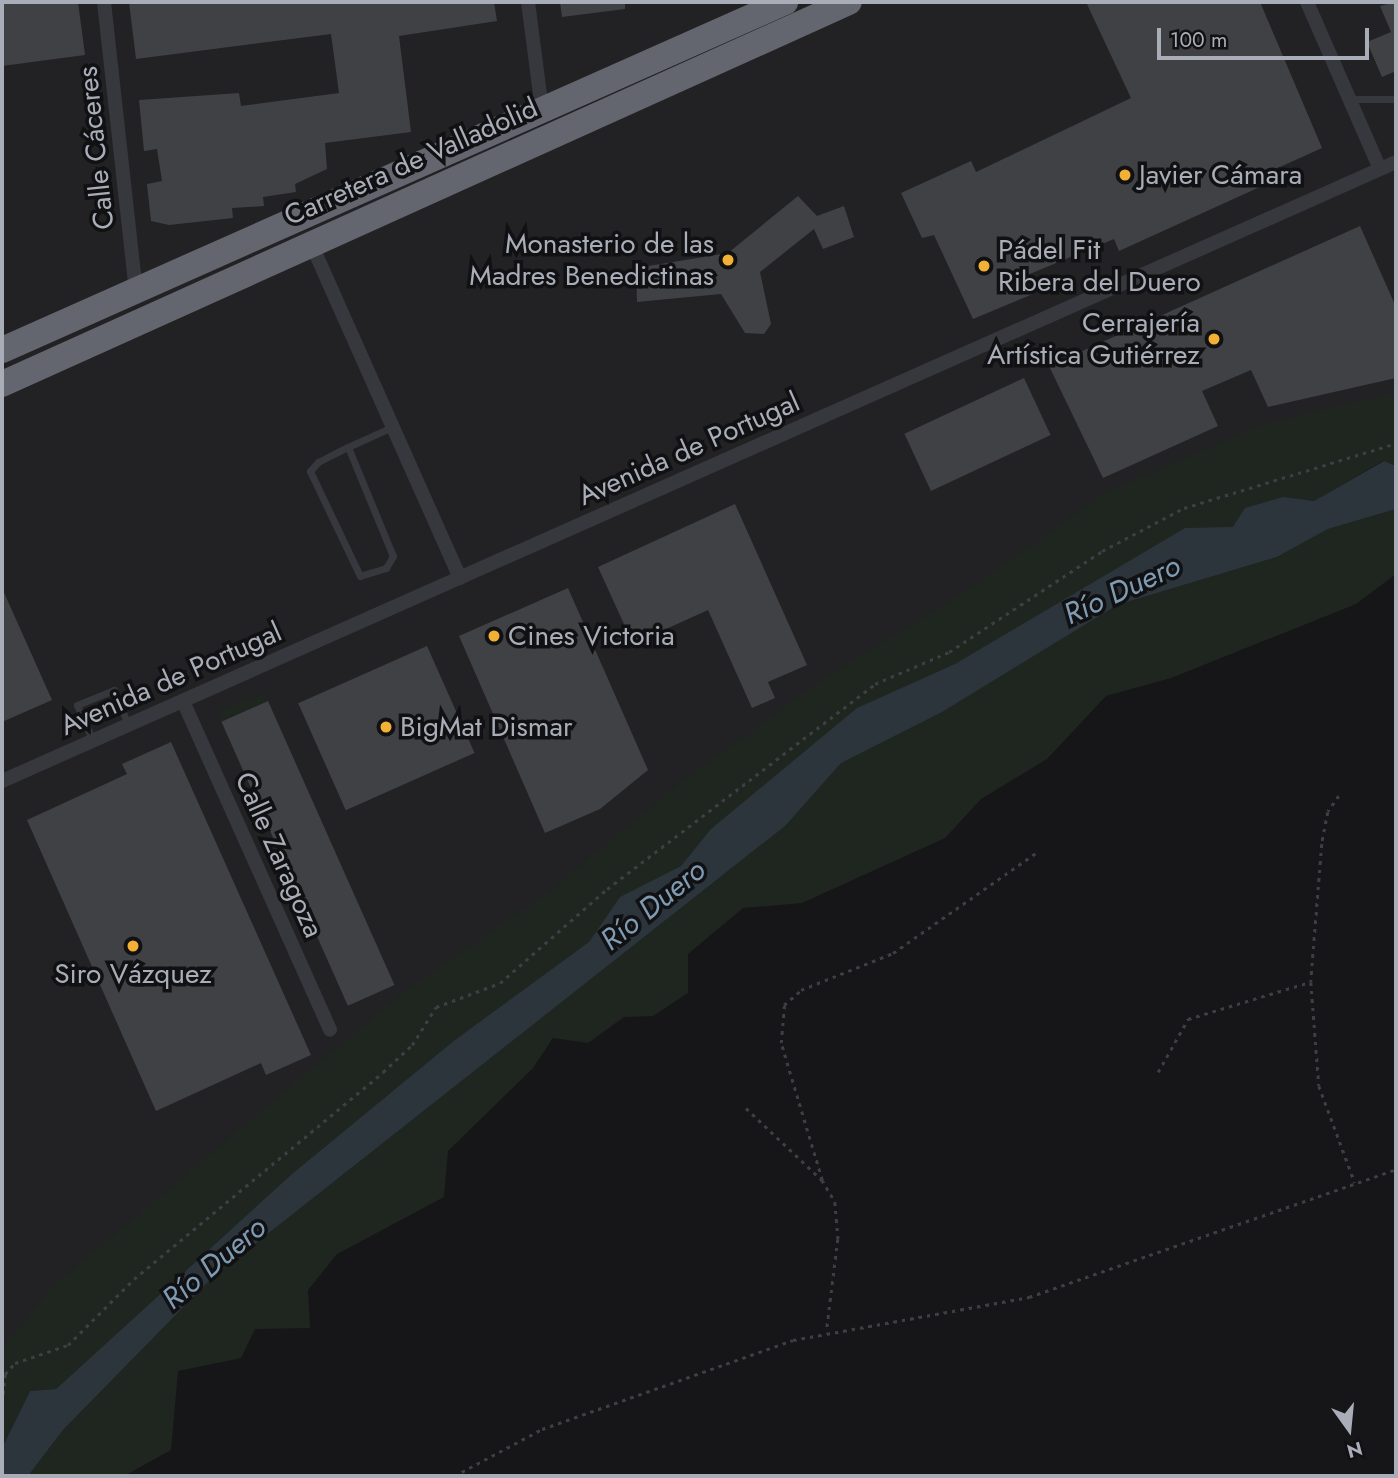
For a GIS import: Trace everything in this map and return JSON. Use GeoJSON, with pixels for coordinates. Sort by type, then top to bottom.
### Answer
{"type":"FeatureCollection","features":[{"type":"Feature","properties":{"kind":"highway","name":"Carretera de Valladolid"},"geometry":{"type":"LineString","coordinates":[[2,350],[785,2]]}},
{"type":"Feature","properties":{"kind":"highway","name":"Carretera de Valladolid"},"geometry":{"type":"LineString","coordinates":[[2,384],[310,241],[849,2]]}},
{"type":"Feature","properties":{"kind":"street","name":"Calle Cáceres"},"geometry":{"type":"LineString","coordinates":[[104,2],[136,290]]}},
{"type":"Feature","properties":{"kind":"street"},"geometry":{"type":"LineString","coordinates":[[528,2],[542,110]]}},
{"type":"Feature","properties":{"kind":"street"},"geometry":{"type":"LineString","coordinates":[[1307,2],[1380,169]]}},
{"type":"Feature","properties":{"kind":"street","name":"Avenida de Portugal"},"geometry":{"type":"LineString","coordinates":[[2,781],[1396,162]]}},
{"type":"Feature","properties":{"kind":"street"},"geometry":{"type":"LineString","coordinates":[[310,241],[460,578]]}},
{"type":"Feature","properties":{"kind":"street","name":"Calle Zaragoza"},"geometry":{"type":"LineString","coordinates":[[183,701],[330,1030]]}},
{"type":"Feature","properties":{"kind":"lane"},"geometry":{"type":"LineString","coordinates":[[1349,99],[1396,99]]}},
{"type":"Feature","properties":{"kind":"lane"},"geometry":{"type":"LineString","coordinates":[[348,447],[393,556],[386,568],[360,576],[310,471],[348,447],[393,426]]}},
{"type":"Feature","properties":{"kind":"lane"},"geometry":{"type":"LineString","coordinates":[[93,741],[77,705],[114,690],[129,725]]}},
{"type":"Feature","properties":{"kind":"path"},"geometry":{"type":"LineString","coordinates":[[2,1403],[5,1374],[15,1363],[68,1345],[134,1279],[383,1072],[418,1038],[436,1007],[500,983],[607,889],[874,684],[949,652],[1102,551],[1184,508],[1396,443]]}},
{"type":"Feature","properties":{"kind":"path"},"geometry":{"type":"LineString","coordinates":[[1339,796],[1328,812],[1322,844],[1311,982],[1319,1086],[1355,1184]]}},
{"type":"Feature","properties":{"kind":"path"},"geometry":{"type":"LineString","coordinates":[[827,1329],[838,1219],[822,1180],[781,1044],[784,1005],[807,986],[893,953],[1037,852]]}},
{"type":"Feature","properties":{"kind":"path"},"geometry":{"type":"LineString","coordinates":[[1158,1072],[1188,1019],[1311,982]]}},
{"type":"Feature","properties":{"kind":"path"},"geometry":{"type":"LineString","coordinates":[[747,1108],[822,1180]]}},
{"type":"Feature","properties":{"kind":"path"},"geometry":{"type":"LineString","coordinates":[[454,1476],[542,1429],[827,1329],[962,1312],[1029,1297],[1396,1169]]}},
{"type":"Feature","properties":{"kind":"shaded area"},"geometry":{"type":"Polygon","coordinates":[[[2,2],[1396,2],[1396,419],[2,1353],[2,2]]]}},
{"type":"Feature","properties":{"kind":"shaded area"},"geometry":{"type":"Polygon","coordinates":[[[1396,392],[1396,466],[1383,461],[1314,501],[1283,498],[1233,527],[1185,528],[955,664],[857,708],[711,829],[681,866],[620,897],[589,942],[455,1040],[293,1173],[56,1389],[30,1391],[2,1448],[2,1348],[54,1285],[405,991],[547,893],[681,782],[823,679],[969,589],[1103,494],[1261,425],[1396,392]]]}},
{"type":"Feature","properties":{"kind":"shaded area"},"geometry":{"type":"Polygon","coordinates":[[[1396,509],[1396,574],[1356,604],[1171,678],[1106,696],[1047,759],[981,799],[945,838],[802,903],[743,908],[688,954],[688,993],[653,1016],[624,1017],[588,1043],[553,1038],[533,1068],[448,1151],[444,1197],[337,1254],[308,1290],[310,1328],[255,1329],[241,1358],[178,1371],[171,1450],[124,1476],[28,1476],[63,1430],[213,1277],[785,826],[841,763],[942,712],[1117,605],[1277,557],[1328,529],[1396,509]]]}},
{"type":"Feature","properties":{"kind":"shaded area"},"geometry":{"type":"Polygon","coordinates":[[[265,693],[268,701],[221,720],[217,711],[265,693]]]}},
{"type":"Feature","properties":{"kind":"water","name":"Río Duero"},"geometry":{"type":"Polygon","coordinates":[[[1384,461],[1396,466],[1396,509],[1328,529],[1277,557],[1117,605],[942,712],[841,763],[785,826],[213,1277],[63,1430],[28,1476],[2,1476],[2,1448],[30,1391],[56,1389],[293,1173],[455,1040],[589,942],[620,897],[681,866],[711,829],[857,708],[955,664],[1185,528],[1233,527],[1245,508],[1283,497],[1314,501],[1384,461]]]}},
{"type":"Feature","properties":{"kind":"building"},"geometry":{"type":"Polygon","coordinates":[[[2,2],[78,2],[85,55],[2,66],[2,2]]]}},
{"type":"Feature","properties":{"kind":"building"},"geometry":{"type":"Polygon","coordinates":[[[129,2],[494,2],[497,21],[399,36],[411,132],[325,143],[327,169],[295,184],[296,192],[263,197],[264,206],[232,208],[233,218],[169,225],[151,221],[147,184],[162,181],[157,149],[144,151],[139,100],[239,93],[241,106],[339,93],[331,34],[136,59],[129,2]]]}},
{"type":"Feature","properties":{"kind":"building"},"geometry":{"type":"Polygon","coordinates":[[[560,2],[625,2],[625,9],[562,17],[560,2]]]}},
{"type":"Feature","properties":{"kind":"building"},"geometry":{"type":"Polygon","coordinates":[[[1086,2],[1260,2],[1322,148],[1258,177],[1262,186],[1119,251],[1114,239],[1025,276],[1033,294],[973,319],[934,235],[922,238],[901,193],[971,161],[976,172],[1131,98],[1086,2]]]}},
{"type":"Feature","properties":{"kind":"building"},"geometry":{"type":"Polygon","coordinates":[[[1396,2],[1396,71],[1382,77],[1367,42],[1391,32],[1380,6],[1396,2]]]}},
{"type":"Feature","properties":{"kind":"building","name":"Monasterio de las Madres Benedictinas"},"geometry":{"type":"Polygon","coordinates":[[[798,196],[817,216],[844,206],[854,237],[823,249],[814,229],[760,272],[771,324],[764,334],[745,333],[721,294],[637,302],[636,268],[728,253],[798,196]]]}},
{"type":"Feature","properties":{"kind":"building"},"geometry":{"type":"Polygon","coordinates":[[[1360,226],[1396,307],[1396,378],[1268,407],[1251,370],[1202,391],[1218,426],[1103,478],[1049,366],[1360,226]]]}},
{"type":"Feature","properties":{"kind":"building"},"geometry":{"type":"Polygon","coordinates":[[[1024,378],[1051,435],[931,491],[904,434],[1024,378]]]}},
{"type":"Feature","properties":{"kind":"building"},"geometry":{"type":"Polygon","coordinates":[[[735,504],[807,665],[768,682],[775,698],[752,708],[708,610],[633,644],[598,567],[735,504]]]}},
{"type":"Feature","properties":{"kind":"building"},"geometry":{"type":"Polygon","coordinates":[[[2,588],[52,700],[2,722],[2,588]]]}},
{"type":"Feature","properties":{"kind":"building"},"geometry":{"type":"Polygon","coordinates":[[[568,588],[648,770],[600,809],[545,833],[459,636],[568,588]]]}},
{"type":"Feature","properties":{"kind":"building","name":"BigMat Dismar"},"geometry":{"type":"Polygon","coordinates":[[[427,646],[475,753],[346,810],[298,703],[427,646]]]}},
{"type":"Feature","properties":{"kind":"building"},"geometry":{"type":"Polygon","coordinates":[[[268,701],[394,985],[348,1006],[221,722],[268,701]]]}},
{"type":"Feature","properties":{"kind":"building"},"geometry":{"type":"Polygon","coordinates":[[[171,742],[311,1055],[266,1075],[261,1063],[156,1111],[27,820],[127,774],[122,764],[171,742]]]}},
{"type":"Feature","properties":{"kind":"place","name":"Javier Cámara"},"geometry":{"type":"Point","coordinates":[1125,175]}},
{"type":"Feature","properties":{"kind":"place","name":"Monasterio de las Madres Benedictinas"},"geometry":{"type":"Point","coordinates":[728,260]}},
{"type":"Feature","properties":{"kind":"place","name":"Pádel Fit Ribera del Duero"},"geometry":{"type":"Point","coordinates":[984,266]}},
{"type":"Feature","properties":{"kind":"place","name":"Cerrajería Artística Gutiérrez"},"geometry":{"type":"Point","coordinates":[1214,339]}},
{"type":"Feature","properties":{"kind":"place","name":"Cines Victoria"},"geometry":{"type":"Point","coordinates":[494,636]}},
{"type":"Feature","properties":{"kind":"place","name":"BigMat Dismar"},"geometry":{"type":"Point","coordinates":[386,727]}},
{"type":"Feature","properties":{"kind":"place","name":"Siro Vázquez"},"geometry":{"type":"Point","coordinates":[133,946]}}]}
